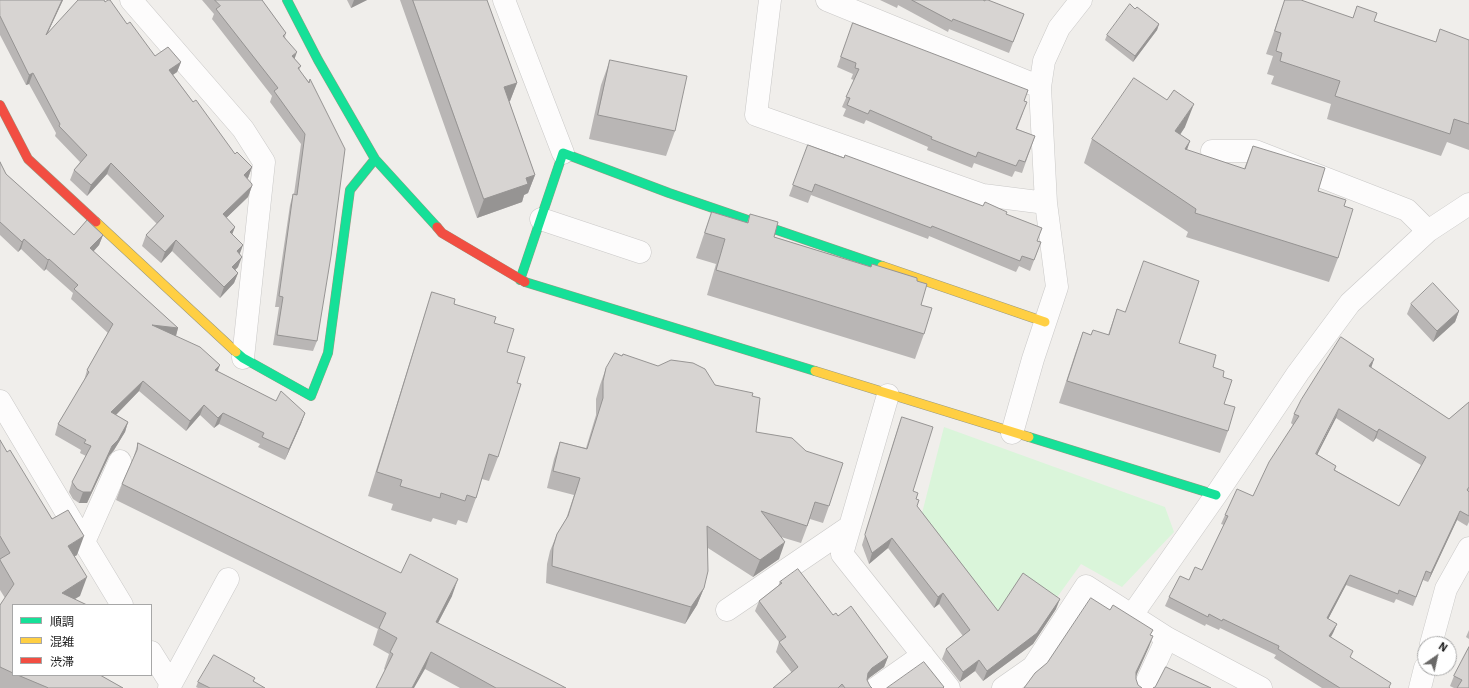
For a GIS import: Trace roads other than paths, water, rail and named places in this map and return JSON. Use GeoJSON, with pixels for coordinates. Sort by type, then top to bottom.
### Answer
{"type":"FeatureCollection","features":[{"type":"Feature","properties":{"kind":"street"},"geometry":{"type":"LineString","coordinates":[[131,0],[243,129],[264,162],[244,358]]}},
{"type":"Feature","properties":{"kind":"street"},"geometry":{"type":"LineString","coordinates":[[287,0],[318,60],[375,159],[442,233],[520,280],[888,395],[1216,495]]}},
{"type":"Feature","properties":{"kind":"street"},"geometry":{"type":"LineString","coordinates":[[504,0],[563,153],[520,280]]}},
{"type":"Feature","properties":{"kind":"street"},"geometry":{"type":"LineString","coordinates":[[770,0],[756,115],[983,195],[1046,203]]}},
{"type":"Feature","properties":{"kind":"street"},"geometry":{"type":"LineString","coordinates":[[827,0],[1040,86]]}},
{"type":"Feature","properties":{"kind":"street"},"geometry":{"type":"LineString","coordinates":[[1012,433],[1033,359],[1057,287],[1046,203],[1040,86],[1044,61],[1059,28],[1081,0]]}},
{"type":"Feature","properties":{"kind":"street"},"geometry":{"type":"LineString","coordinates":[[0,105],[28,159],[244,358],[311,396],[328,353],[350,190],[375,159]]}},
{"type":"Feature","properties":{"kind":"street"},"geometry":{"type":"LineString","coordinates":[[1212,151],[1255,151],[1407,210],[1428,231]]}},
{"type":"Feature","properties":{"kind":"street"},"geometry":{"type":"LineString","coordinates":[[563,153],[669,193],[1045,322]]}},
{"type":"Feature","properties":{"kind":"street"},"geometry":{"type":"LineString","coordinates":[[1132,615],[1216,495],[1298,373],[1350,304],[1428,231],[1469,204]]}},
{"type":"Feature","properties":{"kind":"street"},"geometry":{"type":"LineString","coordinates":[[541,219],[640,252]]}},
{"type":"Feature","properties":{"kind":"street"},"geometry":{"type":"LineString","coordinates":[[888,395],[842,554],[949,688]]}},
{"type":"Feature","properties":{"kind":"street"},"geometry":{"type":"LineString","coordinates":[[0,401],[121,604]]}},
{"type":"Feature","properties":{"kind":"street"},"geometry":{"type":"LineString","coordinates":[[84,542],[120,461]]}},
{"type":"Feature","properties":{"kind":"street"},"geometry":{"type":"LineString","coordinates":[[727,610],[850,526]]}},
{"type":"Feature","properties":{"kind":"street"},"geometry":{"type":"LineString","coordinates":[[1433,636],[1446,589],[1469,548]]}},
{"type":"Feature","properties":{"kind":"street"},"geometry":{"type":"LineString","coordinates":[[170,686],[228,579]]}},
{"type":"Feature","properties":{"kind":"street"},"geometry":{"type":"LineString","coordinates":[[1003,688],[1032,667],[1086,586],[1167,638],[1261,688]]}},
{"type":"Feature","properties":{"kind":"street"},"geometry":{"type":"LineString","coordinates":[[1144,688],[1167,638]]}},
{"type":"Feature","properties":{"kind":"street"},"geometry":{"type":"LineString","coordinates":[[152,654],[170,686]]}},
{"type":"Feature","properties":{"kind":"street"},"geometry":{"type":"LineString","coordinates":[[876,688],[923,655]]}},
{"type":"Feature","properties":{"kind":"street"},"geometry":{"type":"LineString","coordinates":[[1420,688],[1423,676]]}}]}
